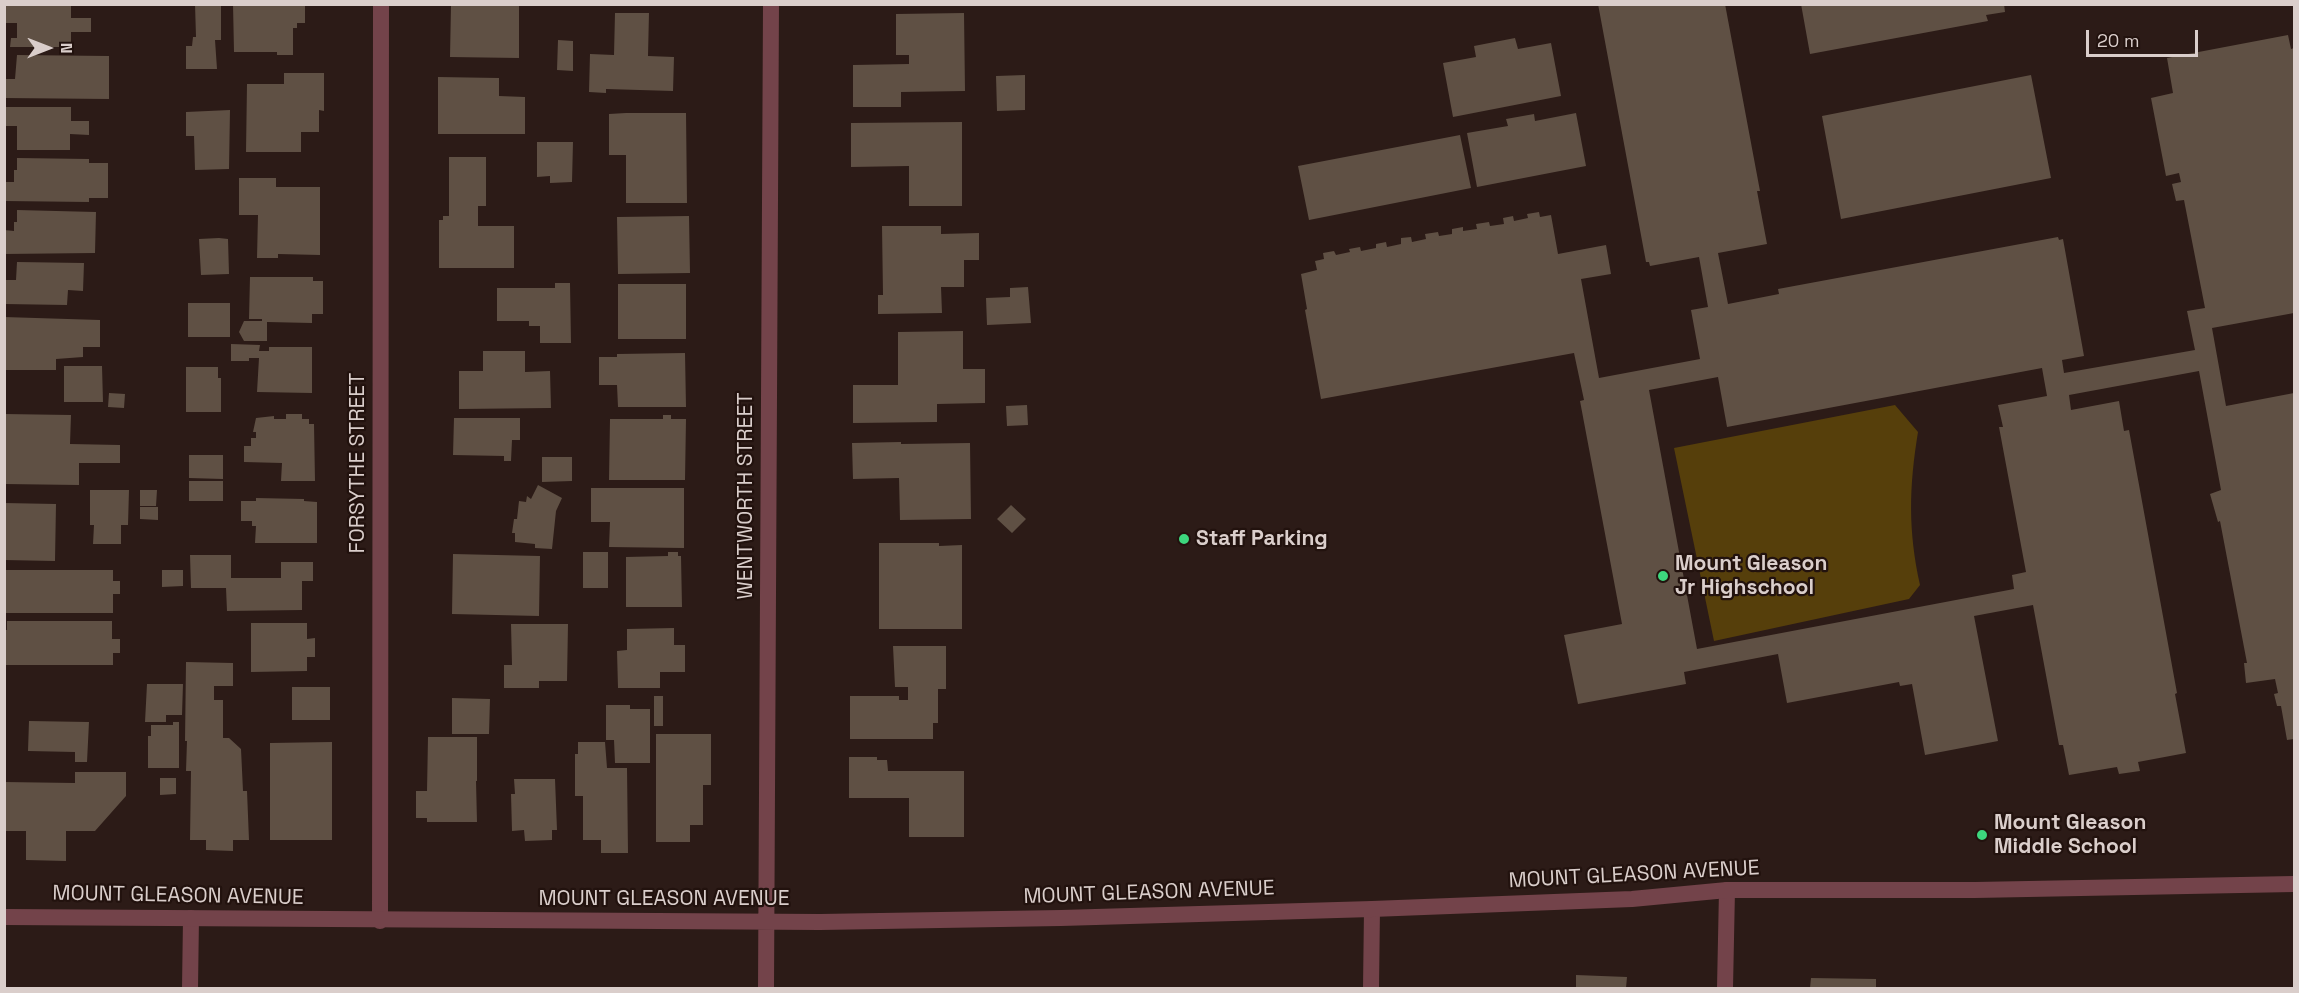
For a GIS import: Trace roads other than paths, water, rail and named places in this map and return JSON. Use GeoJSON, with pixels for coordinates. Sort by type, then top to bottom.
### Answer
{"type":"FeatureCollection","features":[{"type":"Feature","properties":{"kind":"street","name":"FORSYTHE STREET"},"geometry":{"type":"LineString","coordinates":[[380,921],[381,4]]}},
{"type":"Feature","properties":{"kind":"street","name":"WENTWORTH STREET"},"geometry":{"type":"LineString","coordinates":[[766,988],[771,4]]}},
{"type":"Feature","properties":{"kind":"street","name":"MOUNT GLEASON AVENUE"},"geometry":{"type":"LineString","coordinates":[[4,917],[767,922],[1061,918],[1632,899],[1727,890],[1975,890],[2295,884]]}},
{"type":"Feature","properties":{"kind":"street"},"geometry":{"type":"LineString","coordinates":[[1725,988],[1727,890]]}},
{"type":"Feature","properties":{"kind":"street"},"geometry":{"type":"LineString","coordinates":[[1371,988],[1372,909]]}},
{"type":"Feature","properties":{"kind":"street"},"geometry":{"type":"LineString","coordinates":[[190,988],[191,918]]}},
{"type":"Feature","properties":{"kind":"place","name":"Staff Parking"},"geometry":{"type":"Point","coordinates":[1184,539]}},
{"type":"Feature","properties":{"kind":"place","name":"Mount Gleason Jr Highschool"},"geometry":{"type":"Point","coordinates":[1663,576]}},
{"type":"Feature","properties":{"kind":"place","name":"Mount Gleason Middle School"},"geometry":{"type":"Point","coordinates":[1982,835]}}]}
